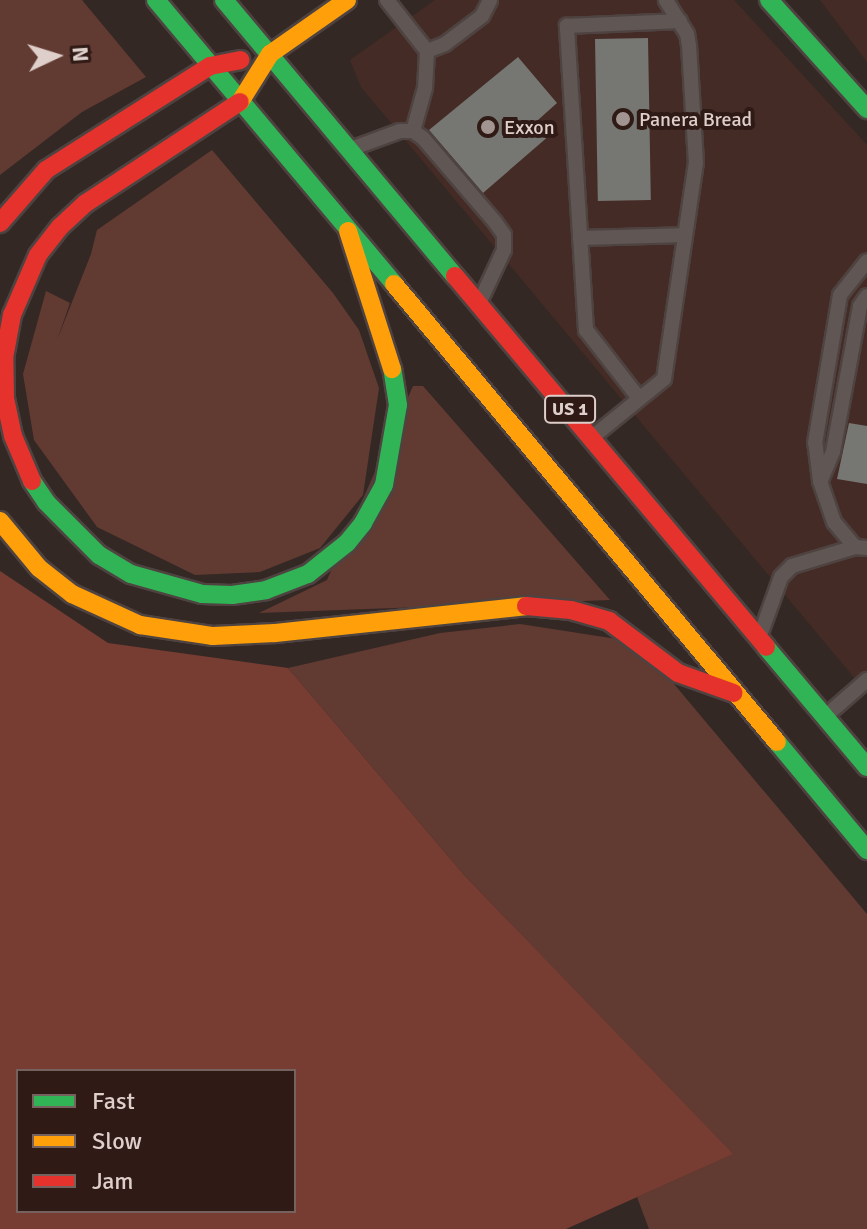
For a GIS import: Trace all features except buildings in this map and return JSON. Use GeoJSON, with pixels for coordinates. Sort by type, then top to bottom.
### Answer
{"type":"FeatureCollection","features":[{"type":"Feature","properties":{"kind":"main road","name":"US 1"},"geometry":{"type":"LineString","coordinates":[[156,0],[867,850]]}},
{"type":"Feature","properties":{"kind":"main road","name":"US 1"},"geometry":{"type":"LineString","coordinates":[[224,0],[866,765]]}},
{"type":"Feature","properties":{"kind":"main road"},"geometry":{"type":"LineString","coordinates":[[347,0],[270,54],[240,102],[86,203],[60,227],[38,255],[12,315],[4,358],[5,397],[13,436],[29,477],[46,502],[99,555],[131,574],[168,587],[202,594],[232,595],[266,590],[308,574],[339,550],[363,523],[387,475],[398,405],[389,353],[348,231]]}},
{"type":"Feature","properties":{"kind":"main road"},"geometry":{"type":"LineString","coordinates":[[769,0],[867,109]]}},
{"type":"Feature","properties":{"kind":"main road"},"geometry":{"type":"LineString","coordinates":[[0,223],[19,197],[46,170],[210,66],[270,54]]}},
{"type":"Feature","properties":{"kind":"main road"},"geometry":{"type":"LineString","coordinates":[[0,521],[39,568],[72,594],[140,625],[176,633],[229,635],[533,605],[609,621],[644,644],[678,673],[737,694]]}},
{"type":"Feature","properties":{"kind":"lane"},"geometry":{"type":"LineString","coordinates":[[387,0],[427,51],[425,88],[413,131]]}},
{"type":"Feature","properties":{"kind":"lane"},"geometry":{"type":"LineString","coordinates":[[593,437],[638,397],[664,379],[696,155],[689,46],[680,21],[666,0]]}},
{"type":"Feature","properties":{"kind":"lane"},"geometry":{"type":"LineString","coordinates":[[427,51],[445,44],[482,16],[490,1]]}},
{"type":"Feature","properties":{"kind":"lane"},"geometry":{"type":"LineString","coordinates":[[638,397],[586,330],[567,26],[680,21]]}},
{"type":"Feature","properties":{"kind":"lane"},"geometry":{"type":"LineString","coordinates":[[349,149],[400,131],[413,131],[423,138],[504,235],[504,250],[479,303]]}},
{"type":"Feature","properties":{"kind":"lane"},"geometry":{"type":"LineString","coordinates":[[580,238],[685,235]]}},
{"type":"Feature","properties":{"kind":"lane"},"geometry":{"type":"LineString","coordinates":[[861,547],[834,522],[820,481],[815,443],[840,295],[867,261]]}},
{"type":"Feature","properties":{"kind":"lane"},"geometry":{"type":"LineString","coordinates":[[820,481],[833,452],[860,306],[867,296]]}},
{"type":"Feature","properties":{"kind":"lane"},"geometry":{"type":"LineString","coordinates":[[760,638],[773,593],[781,577],[792,566],[861,547]]}},
{"type":"Feature","properties":{"kind":"lane"},"geometry":{"type":"LineString","coordinates":[[825,717],[867,680]]}},
{"type":"Feature","properties":{"kind":"shaded area"},"geometry":{"type":"Polygon","coordinates":[[[0,0],[82,0],[146,77],[82,112],[0,175],[0,0]]]}},
{"type":"Feature","properties":{"kind":"shaded area"},"geometry":{"type":"Polygon","coordinates":[[[435,0],[734,0],[867,145],[867,693],[361,87],[350,60],[435,0]]]}},
{"type":"Feature","properties":{"kind":"shaded area"},"geometry":{"type":"Polygon","coordinates":[[[820,0],[867,0],[867,62],[820,0]]]}},
{"type":"Feature","properties":{"kind":"shaded area"},"geometry":{"type":"Polygon","coordinates":[[[212,150],[333,293],[359,330],[379,388],[363,495],[320,548],[260,572],[195,575],[97,527],[34,440],[23,374],[46,291],[70,303],[57,340],[91,254],[97,230],[212,150]]]}},
{"type":"Feature","properties":{"kind":"shaded area"},"geometry":{"type":"Polygon","coordinates":[[[413,386],[423,386],[610,600],[259,613],[327,580],[413,386]]]}},
{"type":"Feature","properties":{"kind":"shaded area"},"geometry":{"type":"Polygon","coordinates":[[[0,571],[108,643],[288,668],[465,876],[733,1154],[566,1229],[0,1229],[0,571]]]}},
{"type":"Feature","properties":{"kind":"shaded area"},"geometry":{"type":"Polygon","coordinates":[[[520,624],[617,639],[674,684],[867,914],[867,1229],[649,1229],[637,1197],[732,1154],[465,876],[288,668],[440,633],[520,624]]]}},
{"type":"Feature","properties":{"kind":"traffic: fast"},"geometry":{"type":"LineString","coordinates":[[156,0],[394,284]]}},
{"type":"Feature","properties":{"kind":"traffic: fast"},"geometry":{"type":"LineString","coordinates":[[224,0],[455,276]]}},
{"type":"Feature","properties":{"kind":"traffic: fast"},"geometry":{"type":"LineString","coordinates":[[769,0],[867,109]]}},
{"type":"Feature","properties":{"kind":"traffic: fast"},"geometry":{"type":"LineString","coordinates":[[32,481],[46,502],[99,555],[131,574],[202,594],[232,595],[266,590],[308,574],[347,543],[363,523],[384,485],[398,405],[392,369]]}},
{"type":"Feature","properties":{"kind":"traffic: fast"},"geometry":{"type":"LineString","coordinates":[[766,647],[867,767]]}},
{"type":"Feature","properties":{"kind":"traffic: fast"},"geometry":{"type":"LineString","coordinates":[[777,742],[867,850]]}},
{"type":"Feature","properties":{"kind":"traffic: slow"},"geometry":{"type":"LineString","coordinates":[[240,102],[270,54],[347,0]]}},
{"type":"Feature","properties":{"kind":"traffic: slow"},"geometry":{"type":"LineString","coordinates":[[348,231],[392,369]]}},
{"type":"Feature","properties":{"kind":"traffic: slow"},"geometry":{"type":"LineString","coordinates":[[394,284],[777,742]]}},
{"type":"Feature","properties":{"kind":"traffic: slow"},"geometry":{"type":"LineString","coordinates":[[0,521],[39,568],[72,594],[140,625],[213,636],[275,633],[526,606]]}},
{"type":"Feature","properties":{"kind":"traffic: jam"},"geometry":{"type":"LineString","coordinates":[[0,223],[46,170],[210,66],[240,60]]}},
{"type":"Feature","properties":{"kind":"traffic: jam"},"geometry":{"type":"LineString","coordinates":[[32,481],[13,436],[5,397],[4,358],[12,315],[38,255],[60,227],[86,203],[240,102]]}},
{"type":"Feature","properties":{"kind":"traffic: jam"},"geometry":{"type":"LineString","coordinates":[[455,276],[766,647]]}},
{"type":"Feature","properties":{"kind":"traffic: jam"},"geometry":{"type":"LineString","coordinates":[[526,606],[571,610],[609,621],[678,673],[734,693]]}},
{"type":"Feature","properties":{"kind":"place","name":"Panera Bread"},"geometry":{"type":"Point","coordinates":[623,119]}},
{"type":"Feature","properties":{"kind":"place","name":"Exxon"},"geometry":{"type":"Point","coordinates":[488,127]}}]}
